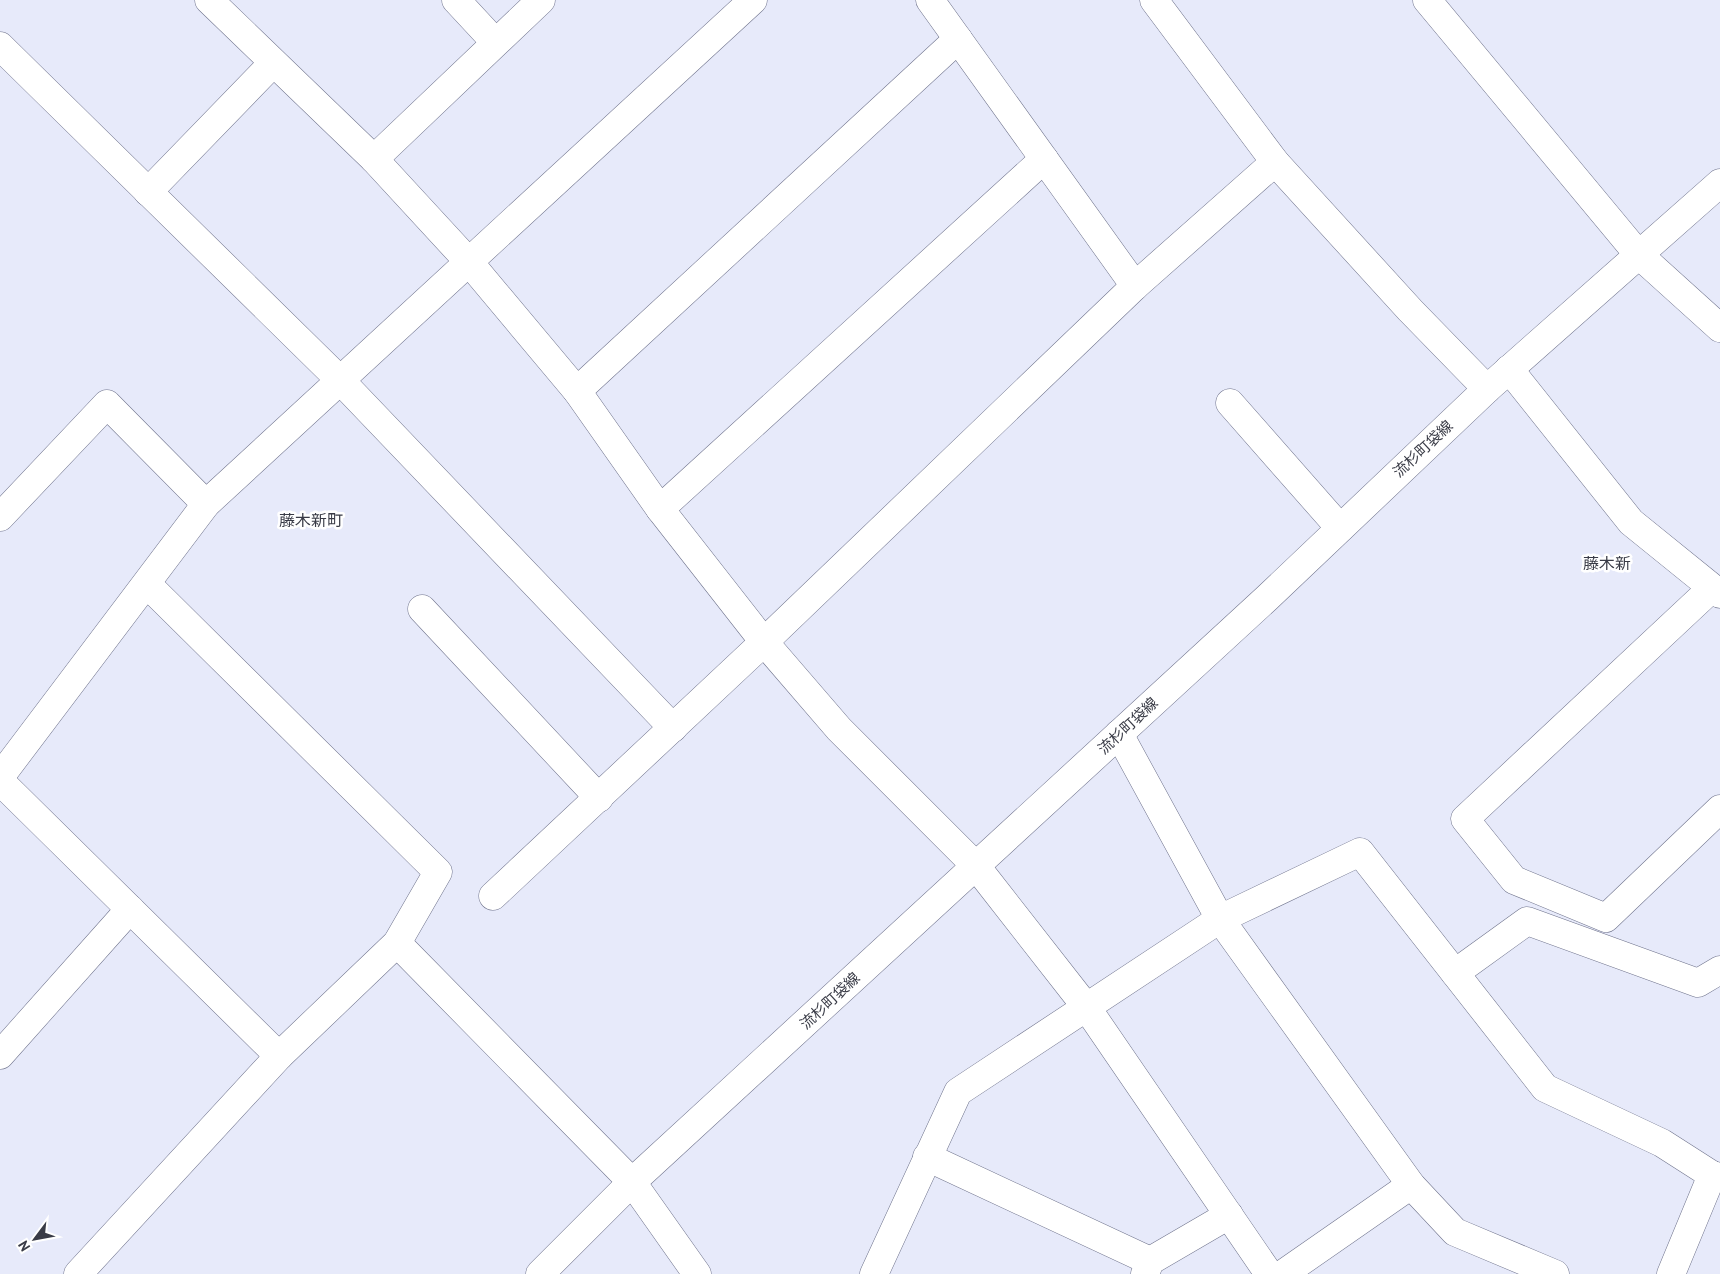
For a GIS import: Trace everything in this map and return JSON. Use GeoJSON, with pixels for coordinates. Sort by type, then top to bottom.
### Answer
{"type":"FeatureCollection","features":[{"type":"Feature","properties":{"kind":"street"},"geometry":{"type":"LineString","coordinates":[[208,0],[374,159],[469,262],[577,391],[660,509],[764,642],[839,729],[976,866],[1087,1008],[1230,1215],[1268,1274]]}},
{"type":"Feature","properties":{"kind":"street"},"geometry":{"type":"LineString","coordinates":[[456,0],[495,42]]}},
{"type":"Feature","properties":{"kind":"street"},"geometry":{"type":"LineString","coordinates":[[374,159],[541,0]]}},
{"type":"Feature","properties":{"kind":"street"},"geometry":{"type":"LineString","coordinates":[[0,776],[206,504],[754,0]]}},
{"type":"Feature","properties":{"kind":"street"},"geometry":{"type":"LineString","coordinates":[[930,0],[1135,286]]}},
{"type":"Feature","properties":{"kind":"street"},"geometry":{"type":"LineString","coordinates":[[1154,0],[1275,162],[1410,310],[1487,389]]}},
{"type":"Feature","properties":{"kind":"street"},"geometry":{"type":"LineString","coordinates":[[1426,0],[1638,254],[1720,328]]}},
{"type":"Feature","properties":{"kind":"street"},"geometry":{"type":"LineString","coordinates":[[577,391],[958,39]]}},
{"type":"Feature","properties":{"kind":"street"},"geometry":{"type":"LineString","coordinates":[[0,46],[340,380],[673,728]]}},
{"type":"Feature","properties":{"kind":"street"},"geometry":{"type":"LineString","coordinates":[[148,192],[273,63]]}},
{"type":"Feature","properties":{"kind":"street"},"geometry":{"type":"LineString","coordinates":[[660,509],[1044,159]]}},
{"type":"Feature","properties":{"kind":"street"},"geometry":{"type":"LineString","coordinates":[[493,896],[764,642],[1135,286],[1275,162]]}},
{"type":"Feature","properties":{"kind":"street","name":"流杉町袋線"},"geometry":{"type":"LineString","coordinates":[[540,1274],[632,1182],[1119,734],[1509,368],[1720,183]]}},
{"type":"Feature","properties":{"kind":"street"},"geometry":{"type":"LineString","coordinates":[[1509,368],[1631,522],[1716,591],[1465,819],[1514,880],[1606,918],[1720,809]]}},
{"type":"Feature","properties":{"kind":"street"},"geometry":{"type":"LineString","coordinates":[[1230,403],[1340,528]]}},
{"type":"Feature","properties":{"kind":"street"},"geometry":{"type":"LineString","coordinates":[[0,516],[107,404],[206,504]]}},
{"type":"Feature","properties":{"kind":"street"},"geometry":{"type":"LineString","coordinates":[[78,1274],[279,1056],[397,943],[438,872],[147,584]]}},
{"type":"Feature","properties":{"kind":"street"},"geometry":{"type":"LineString","coordinates":[[422,609],[598,798]]}},
{"type":"Feature","properties":{"kind":"street"},"geometry":{"type":"LineString","coordinates":[[1119,734],[1220,919],[1412,1185],[1454,1232],[1555,1274]]}},
{"type":"Feature","properties":{"kind":"street"},"geometry":{"type":"LineString","coordinates":[[0,781],[279,1056]]}},
{"type":"Feature","properties":{"kind":"street"},"geometry":{"type":"LineString","coordinates":[[874,1274],[958,1092],[1220,919],[1360,852],[1544,1088],[1662,1143],[1716,1176],[1671,1274]]}},
{"type":"Feature","properties":{"kind":"street"},"geometry":{"type":"LineString","coordinates":[[0,1055],[130,908]]}},
{"type":"Feature","properties":{"kind":"street"},"geometry":{"type":"LineString","coordinates":[[1455,973],[1527,921],[1698,983],[1720,970]]}},
{"type":"Feature","properties":{"kind":"street"},"geometry":{"type":"LineString","coordinates":[[397,943],[632,1182],[697,1274]]}},
{"type":"Feature","properties":{"kind":"street"},"geometry":{"type":"LineString","coordinates":[[927,1158],[1148,1268],[1230,1215]]}},
{"type":"Feature","properties":{"kind":"street"},"geometry":{"type":"LineString","coordinates":[[1283,1274],[1412,1185]]}},
{"type":"Feature","properties":{"kind":"district","name":"藤木新町"},"geometry":{"type":"Point","coordinates":[311,520]}},
{"type":"Feature","properties":{"kind":"district","name":"藤木新"},"geometry":{"type":"Point","coordinates":[1607,563]}}]}
